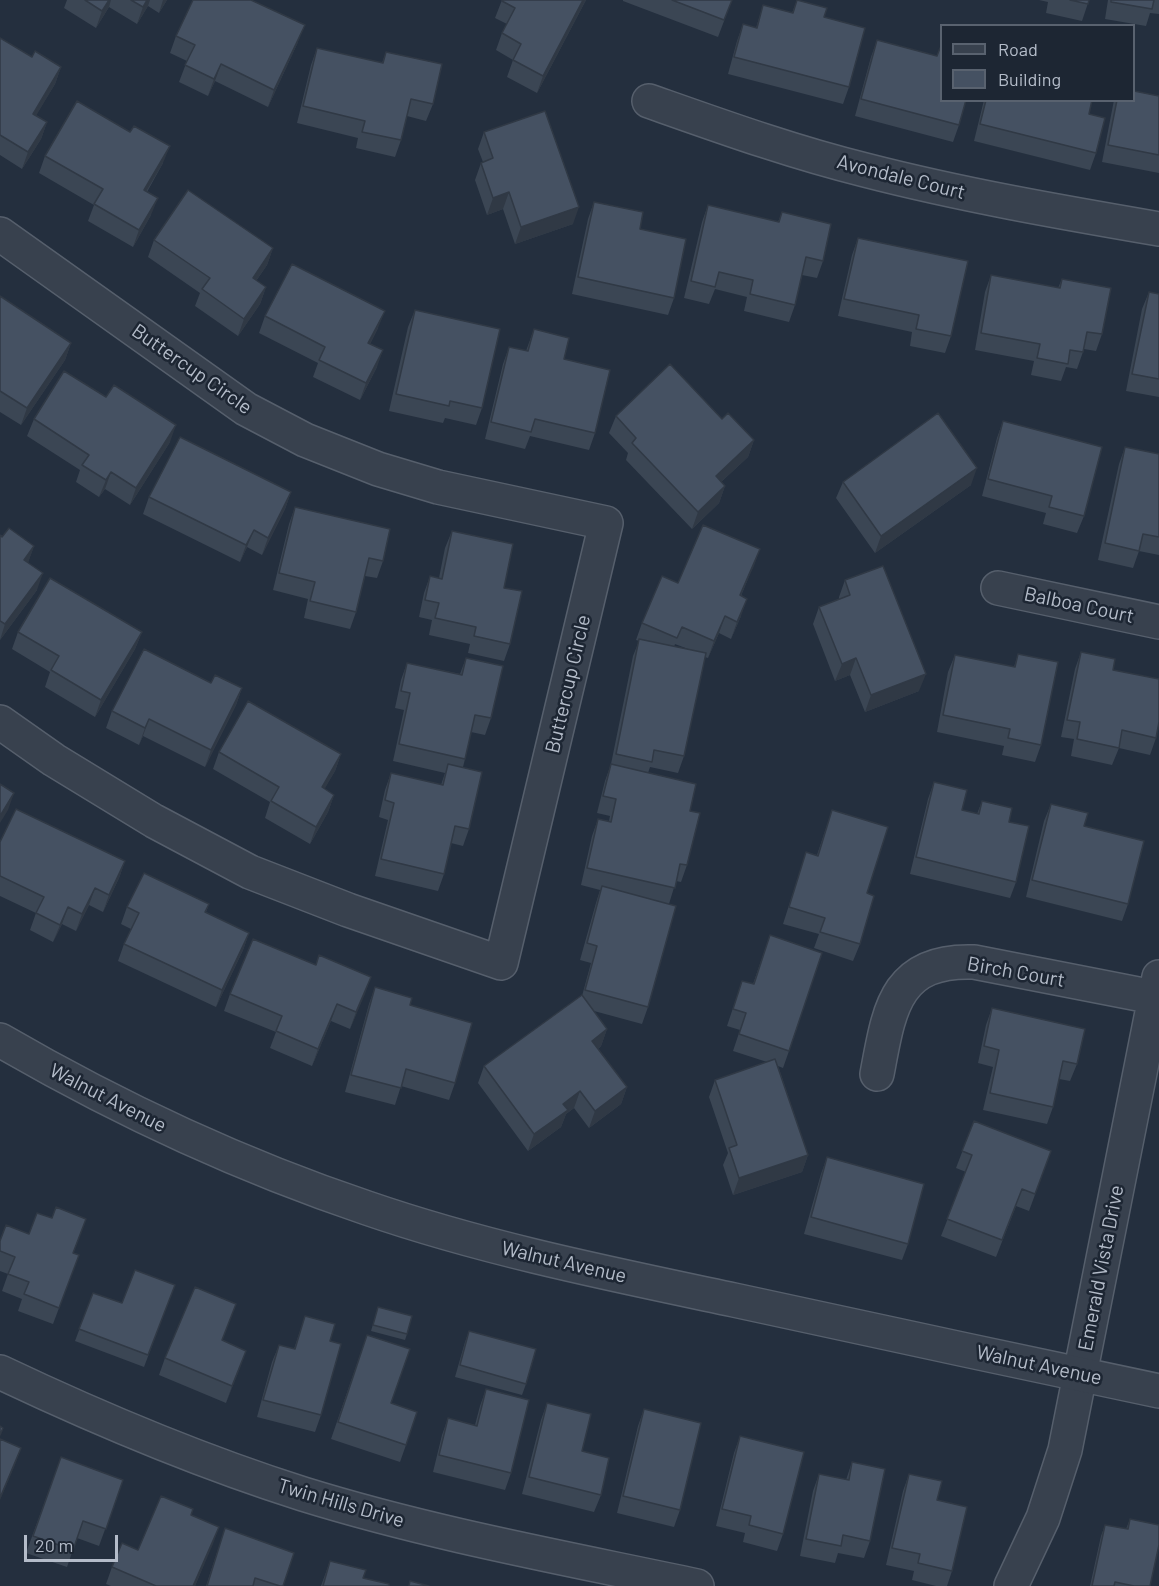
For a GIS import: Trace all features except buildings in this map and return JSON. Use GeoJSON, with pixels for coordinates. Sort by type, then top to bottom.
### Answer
{"type":"FeatureCollection","features":[{"type":"Feature","properties":{"kind":"street","name":"Avondale Court"},"geometry":{"type":"LineString","coordinates":[[649,101],[765,141],[862,170],[1044,209],[1159,229]]}},
{"type":"Feature","properties":{"kind":"street","name":"Buttercup Circle"},"geometry":{"type":"LineString","coordinates":[[0,234],[246,409],[305,440],[378,469],[438,487],[606,523],[501,963],[348,910],[250,872],[144,815],[54,760],[0,722]]}},
{"type":"Feature","properties":{"kind":"street","name":"Balboa Court"},"geometry":{"type":"LineString","coordinates":[[998,588],[1159,622]]}},
{"type":"Feature","properties":{"kind":"street","name":"Birch Court"},"geometry":{"type":"LineString","coordinates":[[877,1074],[894,1002],[916,976],[935,966],[954,962],[974,962],[1157,990]]}},
{"type":"Feature","properties":{"kind":"street","name":"Emerald Vista Drive"},"geometry":{"type":"LineString","coordinates":[[1011,1586],[1047,1506],[1065,1450],[1157,990]]}},
{"type":"Feature","properties":{"kind":"street","name":"Walnut Avenue"},"geometry":{"type":"LineString","coordinates":[[0,1040],[132,1112],[205,1146],[379,1212],[468,1239],[591,1270],[1159,1391]]}},
{"type":"Feature","properties":{"kind":"street","name":"Twin Hills Drive"},"geometry":{"type":"LineString","coordinates":[[0,1372],[79,1410],[206,1461],[304,1494],[437,1530],[697,1586]]}}]}
